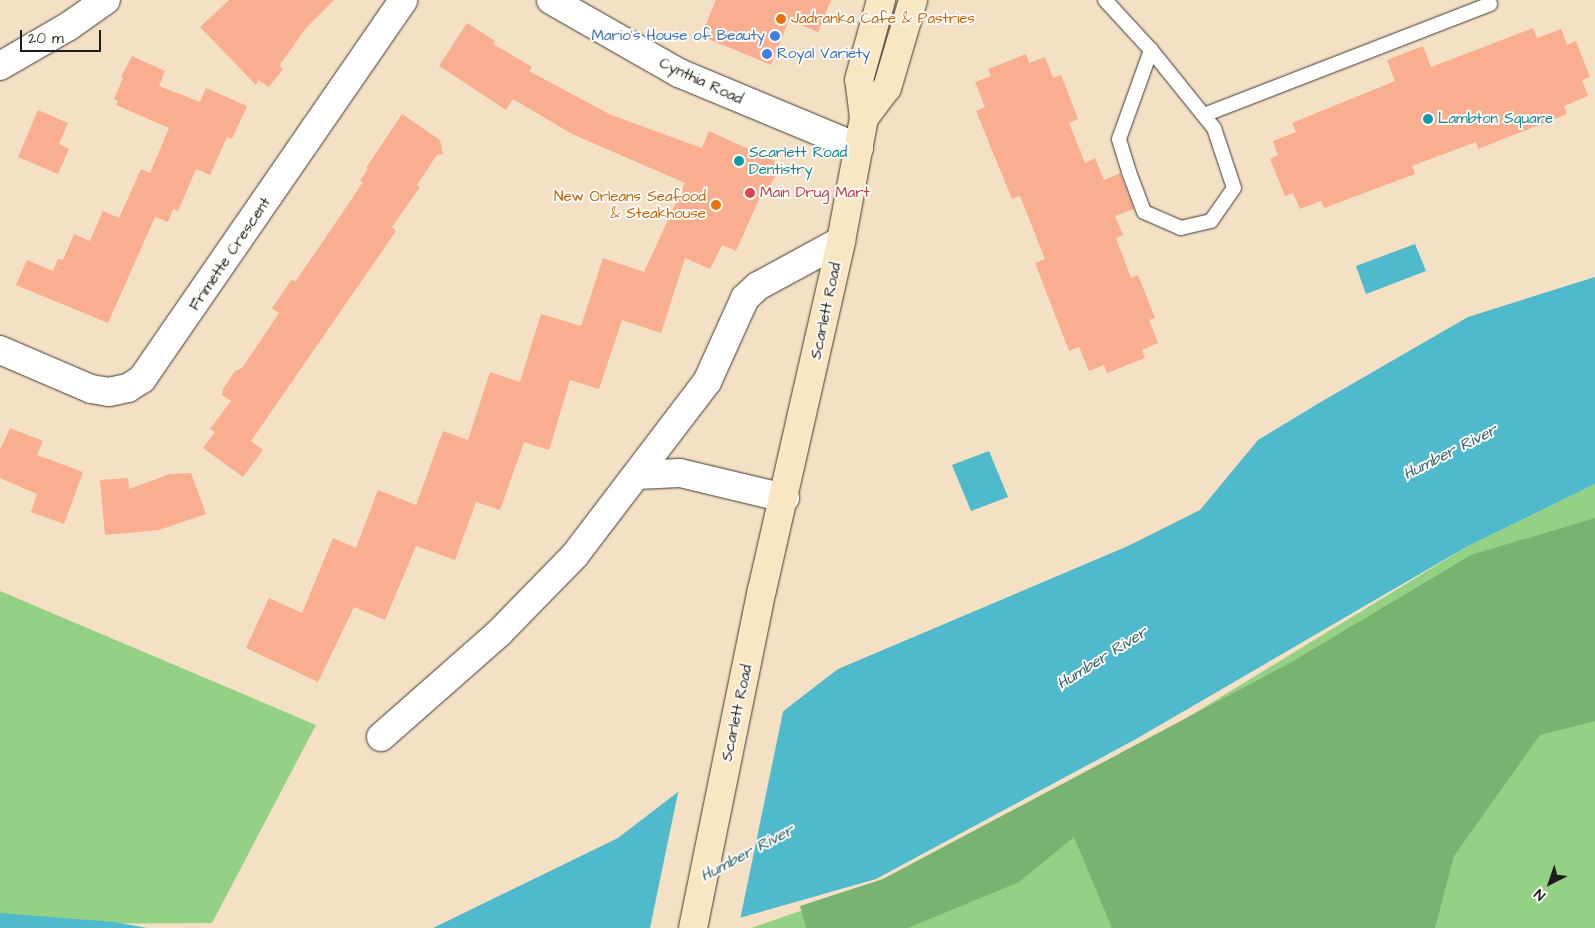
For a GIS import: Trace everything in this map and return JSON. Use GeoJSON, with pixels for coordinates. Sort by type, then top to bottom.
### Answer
{"type":"FeatureCollection","features":[{"type":"Feature","properties":{"kind":"main road","name":"Scarlett Road"},"geometry":{"type":"LineString","coordinates":[[693,928],[762,590],[785,498],[841,241],[864,118],[859,80],[882,0]]}},
{"type":"Feature","properties":{"kind":"main road","name":"Scarlett Road"},"geometry":{"type":"LineString","coordinates":[[864,118],[887,88],[913,0]]}},
{"type":"Feature","properties":{"kind":"street"},"geometry":{"type":"LineString","coordinates":[[0,66],[69,26],[106,0]]}},
{"type":"Feature","properties":{"kind":"street","name":"Frimette Crescent"},"geometry":{"type":"LineString","coordinates":[[0,350],[91,389],[110,392],[128,388],[142,379],[403,0]]}},
{"type":"Feature","properties":{"kind":"street","name":"Cynthia Road"},"geometry":{"type":"LineString","coordinates":[[550,0],[679,73],[859,148]]}},
{"type":"Feature","properties":{"kind":"street","name":"Scarlett Road"},"geometry":{"type":"LineString","coordinates":[[381,737],[499,633],[544,588],[637,475],[707,382],[745,298],[758,286],[841,241]]}},
{"type":"Feature","properties":{"kind":"street"},"geometry":{"type":"LineString","coordinates":[[637,475],[680,473],[785,498]]}},
{"type":"Feature","properties":{"kind":"lane"},"geometry":{"type":"LineString","coordinates":[[1105,0],[1152,50],[1214,128],[1234,188],[1211,222],[1182,228],[1144,212],[1119,139],[1152,50]]}},
{"type":"Feature","properties":{"kind":"lane"},"geometry":{"type":"LineString","coordinates":[[1204,115],[1493,1]]}},
{"type":"Feature","properties":{"kind":"green space"},"geometry":{"type":"Polygon","coordinates":[[[1595,484],[1595,928],[751,928],[884,882],[1072,788],[1468,546],[1595,484]]]}},
{"type":"Feature","properties":{"kind":"green space"},"geometry":{"type":"Polygon","coordinates":[[[1595,518],[1595,721],[1540,735],[1454,856],[1435,928],[1112,928],[1074,837],[1019,882],[908,928],[806,928],[800,906],[883,879],[1290,663],[1471,555],[1595,518]]]}},
{"type":"Feature","properties":{"kind":"green space"},"geometry":{"type":"Polygon","coordinates":[[[0,591],[316,725],[212,923],[0,924],[0,591]]]}},
{"type":"Feature","properties":{"kind":"water"},"geometry":{"type":"Polygon","coordinates":[[[1415,244],[1426,271],[1366,294],[1356,266],[1415,244]]]}},
{"type":"Feature","properties":{"kind":"water","name":"Humber River"},"geometry":{"type":"Polygon","coordinates":[[[1595,277],[1595,484],[1468,546],[1136,739],[876,879],[704,928],[433,928],[618,838],[838,669],[1128,546],[1200,510],[1258,440],[1319,403],[1468,317],[1595,277]]]}},
{"type":"Feature","properties":{"kind":"water"},"geometry":{"type":"Polygon","coordinates":[[[989,451],[1008,497],[971,511],[952,465],[989,451]]]}},
{"type":"Feature","properties":{"kind":"water"},"geometry":{"type":"Polygon","coordinates":[[[0,913],[114,922],[147,928],[0,928],[0,913]]]}},
{"type":"Feature","properties":{"kind":"pier"},"geometry":{"type":"Polygon","coordinates":[[[784,707],[740,920],[713,928],[650,928],[679,788],[784,707]]]}},
{"type":"Feature","properties":{"kind":"building"},"geometry":{"type":"Polygon","coordinates":[[[229,0],[334,0],[306,28],[279,66],[283,69],[269,87],[258,80],[256,85],[200,27],[229,0]]]}},
{"type":"Feature","properties":{"kind":"building"},"geometry":{"type":"Polygon","coordinates":[[[716,0],[831,0],[818,32],[789,20],[771,65],[701,36],[716,0]]]}},
{"type":"Feature","properties":{"kind":"building"},"geometry":{"type":"Polygon","coordinates":[[[467,23],[495,41],[493,44],[532,67],[529,71],[611,115],[702,148],[709,131],[781,164],[768,190],[764,188],[736,251],[722,245],[710,269],[685,258],[661,333],[622,320],[599,389],[570,380],[549,450],[524,442],[500,510],[476,502],[455,560],[416,546],[385,620],[354,607],[318,682],[246,648],[269,598],[302,613],[333,538],[356,548],[378,490],[416,505],[443,431],[468,440],[490,372],[520,382],[541,314],[581,326],[603,258],[644,272],[685,183],[572,134],[513,99],[506,110],[439,66],[467,23]]]}},
{"type":"Feature","properties":{"kind":"building","name":"Lambton Square"},"geometry":{"type":"Polygon","coordinates":[[[1533,28],[1537,38],[1561,29],[1567,45],[1576,41],[1590,77],[1582,80],[1588,96],[1564,106],[1567,114],[1478,149],[1476,142],[1412,166],[1415,174],[1324,208],[1321,201],[1300,209],[1293,193],[1285,196],[1270,159],[1278,155],[1273,141],[1296,132],[1292,123],[1395,81],[1387,60],[1423,46],[1431,67],[1533,28]]]}},
{"type":"Feature","properties":{"kind":"building"},"geometry":{"type":"Polygon","coordinates":[[[1026,54],[1029,63],[1045,57],[1053,78],[1061,75],[1078,119],[1069,123],[1085,163],[1095,158],[1104,180],[1120,173],[1134,209],[1115,216],[1123,235],[1116,238],[1131,278],[1138,275],[1155,318],[1149,320],[1158,343],[1142,350],[1145,358],[1107,373],[1104,365],[1089,371],[1079,347],[1069,351],[1035,263],[1045,259],[1020,196],[1012,199],[976,111],[985,107],[975,82],[991,76],[988,69],[1026,54]]]}},
{"type":"Feature","properties":{"kind":"building"},"geometry":{"type":"Polygon","coordinates":[[[132,56],[165,71],[159,86],[200,102],[206,88],[247,106],[232,139],[227,137],[210,175],[196,169],[178,211],[173,209],[168,222],[155,217],[108,323],[16,285],[27,260],[53,271],[58,259],[63,260],[74,234],[90,241],[103,211],[119,218],[141,169],[150,173],[169,128],[116,105],[118,101],[114,99],[123,78],[121,77],[132,56]]]}},
{"type":"Feature","properties":{"kind":"building"},"geometry":{"type":"Polygon","coordinates":[[[38,110],[68,123],[59,144],[69,149],[58,174],[18,157],[38,110]]]}},
{"type":"Feature","properties":{"kind":"building"},"geometry":{"type":"Polygon","coordinates":[[[402,114],[440,140],[443,154],[437,155],[417,185],[420,187],[392,227],[396,231],[251,441],[263,450],[243,477],[203,448],[215,432],[210,429],[231,401],[222,395],[223,389],[235,371],[242,368],[279,313],[272,308],[292,279],[295,282],[343,212],[363,182],[360,181],[368,169],[366,168],[402,114]]]}},
{"type":"Feature","properties":{"kind":"building"},"geometry":{"type":"Polygon","coordinates":[[[10,428],[43,441],[37,455],[83,472],[64,524],[31,512],[37,494],[0,478],[0,450],[10,428]]]}},
{"type":"Feature","properties":{"kind":"building"},"geometry":{"type":"Polygon","coordinates":[[[191,473],[206,514],[159,530],[105,535],[100,480],[128,478],[129,489],[170,474],[191,473]]]}},
{"type":"Feature","properties":{"kind":"place","name":"Jadranka Cafe & Pastries"},"geometry":{"type":"Point","coordinates":[781,19]}},
{"type":"Feature","properties":{"kind":"place","name":"Mario's House of Beauty"},"geometry":{"type":"Point","coordinates":[775,36]}},
{"type":"Feature","properties":{"kind":"place","name":"Royal Variety"},"geometry":{"type":"Point","coordinates":[767,54]}},
{"type":"Feature","properties":{"kind":"place","name":"Lambton Square"},"geometry":{"type":"Point","coordinates":[1428,119]}},
{"type":"Feature","properties":{"kind":"place","name":"Scarlett Road Dentistry"},"geometry":{"type":"Point","coordinates":[739,161]}},
{"type":"Feature","properties":{"kind":"place","name":"Main Drug Mart"},"geometry":{"type":"Point","coordinates":[750,193]}},
{"type":"Feature","properties":{"kind":"place","name":"New Orleans Seafood & Steakhouse"},"geometry":{"type":"Point","coordinates":[716,205]}}]}
